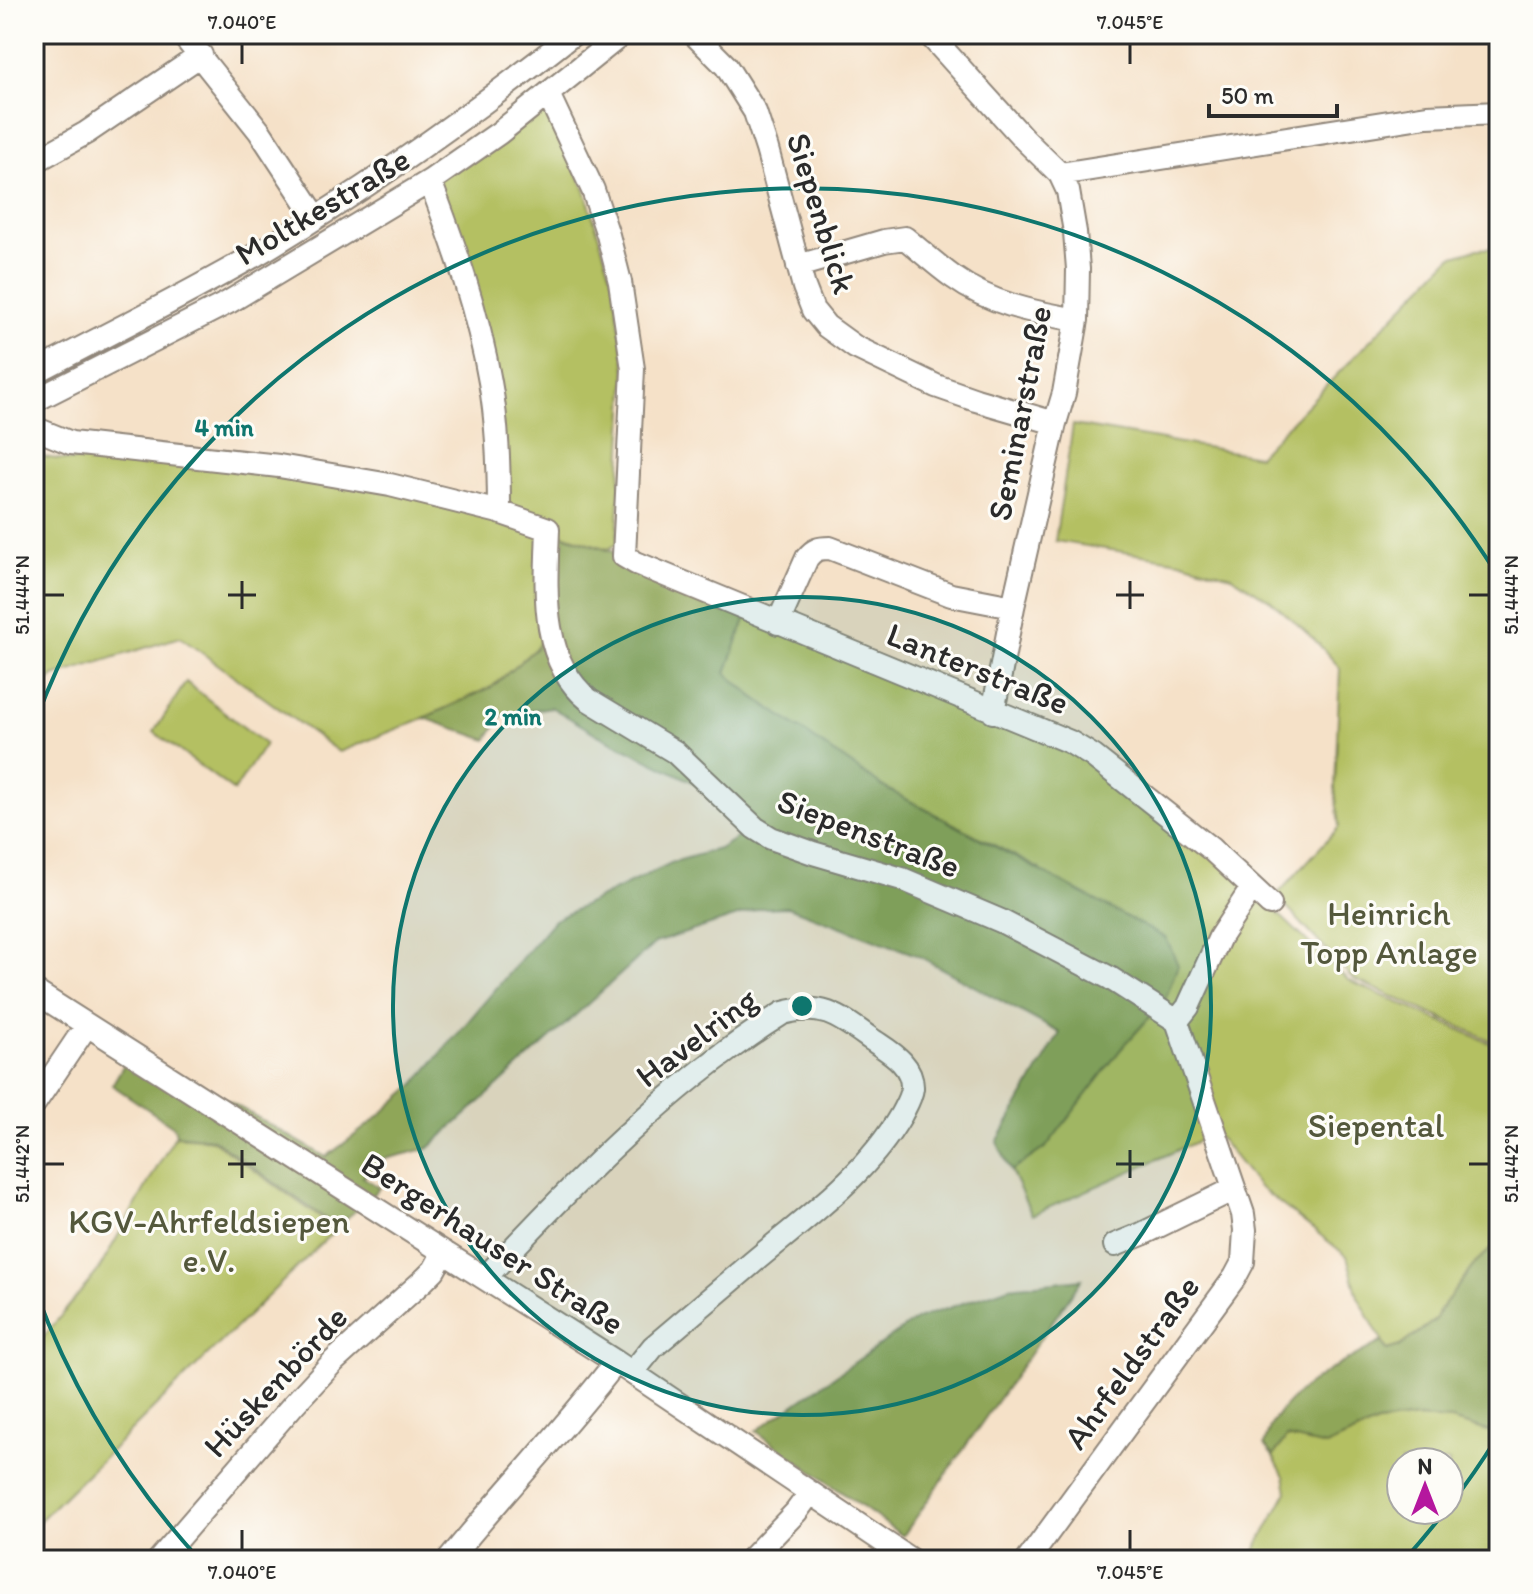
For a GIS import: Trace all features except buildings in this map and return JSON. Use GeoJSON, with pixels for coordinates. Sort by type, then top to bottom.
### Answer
{"type":"FeatureCollection","features":[{"type":"Feature","properties":{"kind":"street"},"geometry":{"type":"LineString","coordinates":[[182,34],[260,132],[316,217]]}},
{"type":"Feature","properties":{"kind":"street","name":"Moltkestraße"},"geometry":{"type":"LineString","coordinates":[[34,373],[225,273],[316,217],[454,124],[573,34]]}},
{"type":"Feature","properties":{"kind":"street","name":"Moltkestraße"},"geometry":{"type":"LineString","coordinates":[[34,401],[229,302],[430,181],[499,133],[622,34]]}},
{"type":"Feature","properties":{"kind":"street","name":"Siepenblick"},"geometry":{"type":"LineString","coordinates":[[694,34],[726,66],[755,112],[804,287],[813,310],[826,326],[855,347],[936,386],[1055,423]]}},
{"type":"Feature","properties":{"kind":"street","name":"Seminarstraße"},"geometry":{"type":"LineString","coordinates":[[929,34],[1060,174],[1068,191],[1075,232],[1077,320],[1064,393],[1013,607],[993,712]]}},
{"type":"Feature","properties":{"kind":"street"},"geometry":{"type":"LineString","coordinates":[[34,162],[86,133],[201,55]]}},
{"type":"Feature","properties":{"kind":"street","name":"Lanterstraße"},"geometry":{"type":"LineString","coordinates":[[548,94],[593,190],[620,282],[633,369],[624,556],[778,623],[1070,742],[1093,756],[1211,849],[1270,904]]}},
{"type":"Feature","properties":{"kind":"street"},"geometry":{"type":"LineString","coordinates":[[1060,174],[1427,116],[1499,113]]}},
{"type":"Feature","properties":{"kind":"street"},"geometry":{"type":"LineString","coordinates":[[34,428],[71,443],[335,475],[499,512],[499,452],[491,384],[477,318],[459,258],[430,181]]}},
{"type":"Feature","properties":{"kind":"street"},"geometry":{"type":"LineString","coordinates":[[798,266],[884,241],[905,238],[974,290],[1029,311],[1077,320]]}},
{"type":"Feature","properties":{"kind":"street","name":"Siepenstraße"},"geometry":{"type":"LineString","coordinates":[[499,512],[548,529],[546,605],[556,651],[567,676],[581,694],[675,752],[755,828],[765,835],[813,853],[902,879],[988,916],[1110,978],[1177,1021]]}},
{"type":"Feature","properties":{"kind":"street"},"geometry":{"type":"LineString","coordinates":[[778,623],[807,558],[813,550],[821,548],[830,548],[951,595],[1013,607]]}},
{"type":"Feature","properties":{"kind":"street"},"geometry":{"type":"LineString","coordinates":[[1177,1021],[1188,1007],[1220,937],[1252,888]]}},
{"type":"Feature","properties":{"kind":"street","name":"Bergerhauser Straße"},"geometry":{"type":"LineString","coordinates":[[34,991],[624,1368],[911,1560]]}},
{"type":"Feature","properties":{"kind":"street","name":"Havelring"},"geometry":{"type":"LineString","coordinates":[[485,1278],[616,1143],[695,1075],[783,1013],[799,1009],[833,1015],[898,1057],[907,1068],[912,1089],[894,1127],[868,1160],[833,1195],[624,1368]]}},
{"type":"Feature","properties":{"kind":"street","name":"Ahrfeldstraße"},"geometry":{"type":"LineString","coordinates":[[1028,1560],[1243,1262],[1243,1214],[1177,1021]]}},
{"type":"Feature","properties":{"kind":"street"},"geometry":{"type":"LineString","coordinates":[[34,1104],[87,1025]]}},
{"type":"Feature","properties":{"kind":"street","name":"Ahrfeldstraße"},"geometry":{"type":"LineString","coordinates":[[1115,1245],[1234,1189]]}},
{"type":"Feature","properties":{"kind":"street","name":"Hüskenbörde"},"geometry":{"type":"LineString","coordinates":[[159,1560],[294,1404],[334,1361],[434,1270],[444,1252]]}},
{"type":"Feature","properties":{"kind":"street"},"geometry":{"type":"LineString","coordinates":[[449,1560],[593,1391],[624,1368]]}},
{"type":"Feature","properties":{"kind":"street"},"geometry":{"type":"LineString","coordinates":[[750,1560],[810,1493]]}},
{"type":"Feature","properties":{"kind":"green space"},"geometry":{"type":"Polygon","coordinates":[[[545,98],[585,190],[614,286],[626,370],[617,544],[608,549],[547,529],[550,629],[536,648],[492,687],[339,752],[180,637],[54,676],[34,696],[34,555],[37,553],[38,492],[34,488],[34,456],[74,461],[81,451],[176,456],[501,511],[499,453],[430,181],[545,98]]]}},
{"type":"Feature","properties":{"kind":"green space","name":"Heinrich Topp Anlage"},"geometry":{"type":"Polygon","coordinates":[[[1499,248],[1499,1044],[1353,979],[1276,896],[1339,827],[1335,787],[1340,668],[1315,640],[1271,601],[1231,576],[1180,561],[1055,541],[1073,425],[1258,456],[1451,257],[1477,249],[1499,248]]]}},
{"type":"Feature","properties":{"kind":"green space"},"geometry":{"type":"Polygon","coordinates":[[[549,530],[625,556],[748,611],[726,673],[752,696],[885,788],[1166,938],[1178,965],[1165,1000],[1121,1049],[1046,1147],[1011,1171],[997,1142],[1060,1033],[919,956],[788,907],[762,908],[655,943],[429,1148],[385,1159],[363,1177],[380,1188],[337,1227],[213,1139],[176,1135],[174,1127],[112,1085],[130,1054],[220,1111],[227,1100],[326,1157],[415,1084],[554,920],[673,862],[719,849],[744,833],[695,783],[598,735],[551,707],[502,715],[487,740],[424,718],[492,687],[536,648],[550,629],[549,530]]]}},
{"type":"Feature","properties":{"kind":"green space","name":"Siepental"},"geometry":{"type":"Polygon","coordinates":[[[748,611],[1069,743],[1211,850],[1349,981],[1499,1047],[1499,1243],[1477,1261],[1435,1320],[1400,1346],[1387,1350],[1358,1297],[1347,1256],[1258,1186],[1214,1134],[1032,1215],[1011,1171],[1046,1147],[1121,1049],[1165,1000],[1040,869],[885,788],[753,696],[726,673],[748,611]]]}},
{"type":"Feature","properties":{"kind":"green space"},"geometry":{"type":"Polygon","coordinates":[[[186,682],[265,744],[234,791],[154,732],[186,682]]]}},
{"type":"Feature","properties":{"kind":"green space","name":"KGV-Ahrfeldsiepen e.V."},"geometry":{"type":"Polygon","coordinates":[[[175,1136],[212,1140],[336,1229],[34,1526],[34,1348],[98,1271],[175,1136]]]}},
{"type":"Feature","properties":{"kind":"green space"},"geometry":{"type":"Polygon","coordinates":[[[1499,1243],[1499,1436],[1451,1420],[1417,1418],[1377,1423],[1326,1446],[1287,1437],[1273,1456],[1264,1445],[1270,1427],[1291,1399],[1350,1358],[1381,1342],[1387,1350],[1400,1346],[1435,1320],[1477,1261],[1499,1243]]]}},
{"type":"Feature","properties":{"kind":"green space"},"geometry":{"type":"Polygon","coordinates":[[[1082,1279],[903,1536],[756,1431],[917,1319],[1009,1287],[1082,1279]]]}},
{"type":"Feature","properties":{"kind":"green space"},"geometry":{"type":"Polygon","coordinates":[[[1417,1418],[1451,1420],[1495,1433],[1499,1436],[1499,1560],[1250,1560],[1287,1491],[1284,1476],[1273,1456],[1287,1437],[1326,1446],[1377,1423],[1417,1418]]]}}]}
